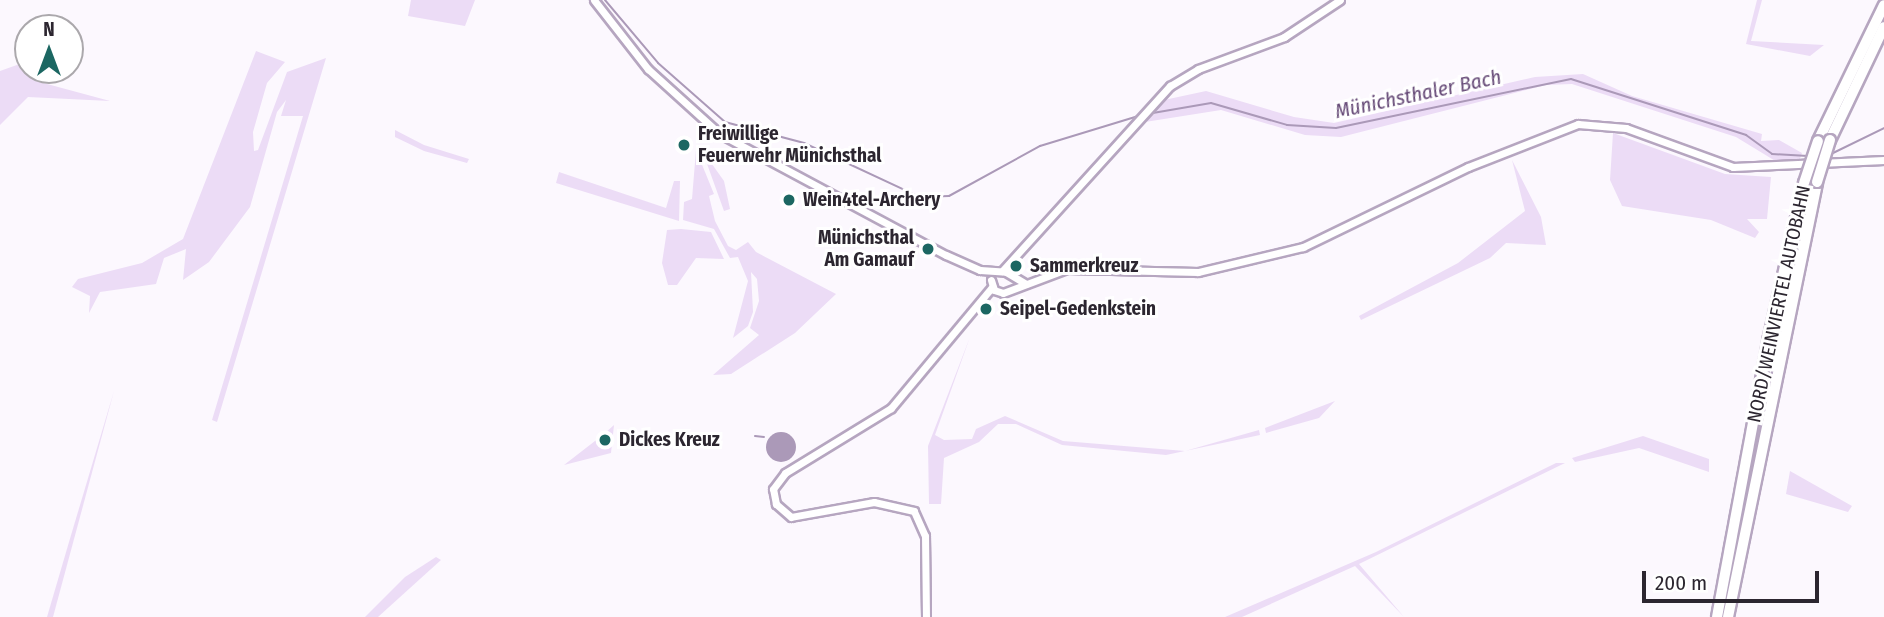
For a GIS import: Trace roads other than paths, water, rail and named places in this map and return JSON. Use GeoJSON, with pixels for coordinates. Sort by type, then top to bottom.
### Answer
{"type":"FeatureCollection","features":[{"type":"Feature","properties":{"kind":"highway","name":"NORD/WEINVIERTEL AUTOBAHN"},"geometry":{"type":"LineString","coordinates":[[1717,617],[1768,341],[1804,183],[1818,141],[1884,5]]}},
{"type":"Feature","properties":{"kind":"highway","name":"NORD/WEINVIERTEL AUTOBAHN"},"geometry":{"type":"LineString","coordinates":[[1728,617],[1817,181],[1830,140],[1884,27]]}},
{"type":"Feature","properties":{"kind":"street"},"geometry":{"type":"LineString","coordinates":[[594,0],[642,62],[706,125],[782,171],[980,270],[991,283],[1004,292]]}},
{"type":"Feature","properties":{"kind":"street"},"geometry":{"type":"LineString","coordinates":[[926,617],[925,536],[914,511],[874,502],[792,517],[776,504],[773,489],[785,473],[891,408],[982,301],[999,271],[1015,257],[1143,111],[1188,74],[1284,37],[1340,0]]}},
{"type":"Feature","properties":{"kind":"street"},"geometry":{"type":"LineString","coordinates":[[982,301],[1067,269],[1209,270],[1303,247],[1488,158],[1578,124],[1626,128],[1733,167],[1884,160]]}},
{"type":"Feature","properties":{"kind":"street"},"geometry":{"type":"LineString","coordinates":[[1004,292],[1012,278],[1015,257]]}},
{"type":"Feature","properties":{"kind":"street"},"geometry":{"type":"LineString","coordinates":[[980,270],[999,271],[1012,278],[1034,282]]}},
{"type":"Feature","properties":{"kind":"waterway","name":"Münichsthaler Bach"},"geometry":{"type":"LineString","coordinates":[[605,0],[658,63],[725,122],[804,143],[920,197],[949,196],[1040,146],[1138,116]]}},
{"type":"Feature","properties":{"kind":"waterway","name":"Münichsthaler Bach"},"geometry":{"type":"LineString","coordinates":[[1147,114],[1211,103],[1287,125],[1336,128],[1571,79],[1746,135],[1772,154],[1808,156]]}},
{"type":"Feature","properties":{"kind":"waterway","name":"Münichsthaler Bach"},"geometry":{"type":"LineString","coordinates":[[1831,154],[1884,128]]}},
{"type":"Feature","properties":{"kind":"waterway"},"geometry":{"type":"LineString","coordinates":[[755,436],[764,437]]}},
{"type":"Feature","properties":{"kind":"place","name":"Freiwillige Feuerwehr Münichsthal"},"geometry":{"type":"Point","coordinates":[684,145]}},
{"type":"Feature","properties":{"kind":"place","name":"Wein4tel-Archery"},"geometry":{"type":"Point","coordinates":[789,200]}},
{"type":"Feature","properties":{"kind":"place","name":"Münichsthal Am Gamauf"},"geometry":{"type":"Point","coordinates":[928,249]}},
{"type":"Feature","properties":{"kind":"place","name":"Sammerkreuz"},"geometry":{"type":"Point","coordinates":[1016,266]}},
{"type":"Feature","properties":{"kind":"place","name":"Seipel-Gedenkstein"},"geometry":{"type":"Point","coordinates":[986,309]}},
{"type":"Feature","properties":{"kind":"place","name":"Dickes Kreuz"},"geometry":{"type":"Point","coordinates":[605,440]}}]}
